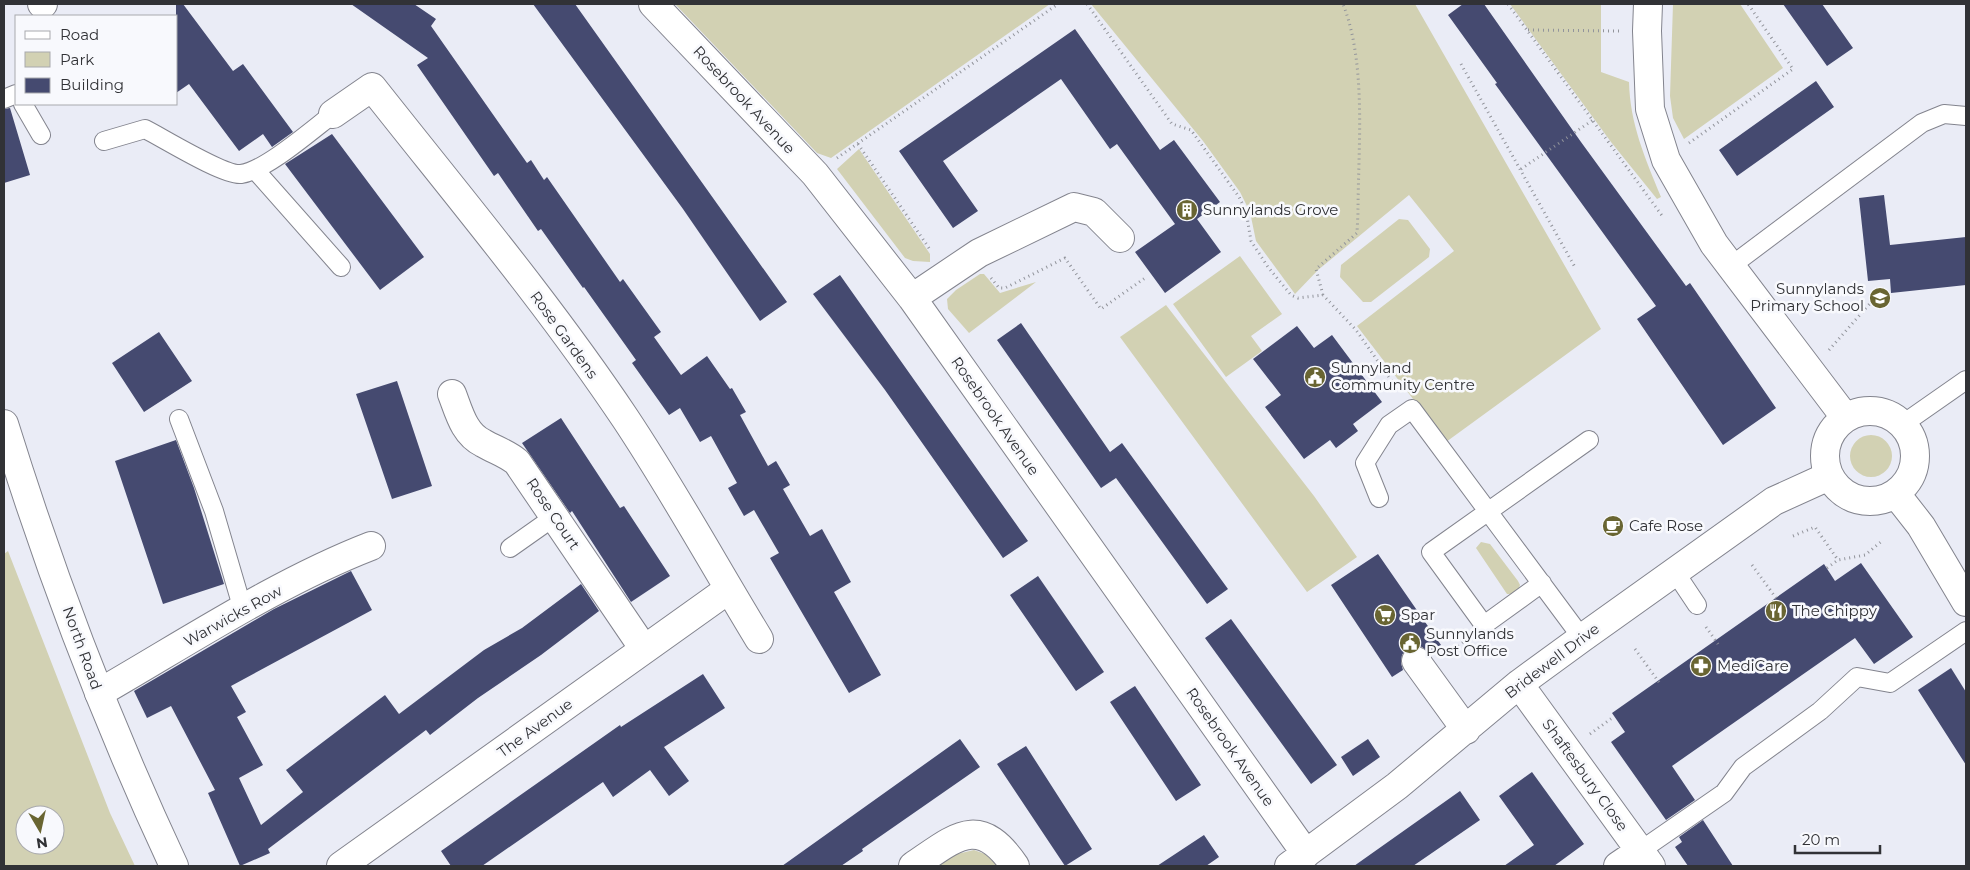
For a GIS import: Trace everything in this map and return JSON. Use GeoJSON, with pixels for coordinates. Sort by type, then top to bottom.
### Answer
{"type":"FeatureCollection","features":[{"type":"Feature","properties":{"kind":"street","name":"Rosebrook Avenue"},"geometry":{"type":"LineString","coordinates":[[653,4],[815,174],[912,298],[1297,860]]}},
{"type":"Feature","properties":{"kind":"street"},"geometry":{"type":"LineString","coordinates":[[1648,4],[1647,31],[1650,108],[1666,160],[1714,244],[1845,418]]}},
{"type":"Feature","properties":{"kind":"street","name":"Rose Gardens"},"geometry":{"type":"LineString","coordinates":[[333,114],[372,86],[570,341],[640,443],[698,533],[729,590],[759,639]]}},
{"type":"Feature","properties":{"kind":"street"},"geometry":{"type":"LineString","coordinates":[[912,298],[979,253],[1074,207],[1094,212],[1120,238]]}},
{"type":"Feature","properties":{"kind":"street","name":"Rose Court"},"geometry":{"type":"LineString","coordinates":[[452,394],[463,422],[471,434],[482,443],[506,453],[517,462],[644,648]]}},
{"type":"Feature","properties":{"kind":"street"},"geometry":{"type":"LineString","coordinates":[[1875,411],[1893,417],[1903,424],[1911,435],[1916,461],[1912,474],[1896,494],[1881,500],[1866,501],[1851,497],[1838,489],[1829,476],[1825,464],[1825,450],[1828,438],[1836,426],[1845,418],[1857,412],[1875,411]]}},
{"type":"Feature","properties":{"kind":"street","name":"North Road"},"geometry":{"type":"LineString","coordinates":[[4,424],[10,465],[32,515],[99,693],[174,866]]}},
{"type":"Feature","properties":{"kind":"street","name":"Bridewell Drive"},"geometry":{"type":"LineString","coordinates":[[1297,860],[1397,786],[1519,684],[1582,638],[1774,501],[1829,476]]}},
{"type":"Feature","properties":{"kind":"street"},"geometry":{"type":"LineString","coordinates":[[1896,494],[1920,526],[1966,602]]}},
{"type":"Feature","properties":{"kind":"street","name":"Warwicks Row"},"geometry":{"type":"LineString","coordinates":[[99,693],[243,610],[338,559],[371,546]]}},
{"type":"Feature","properties":{"kind":"street","name":"The Avenue"},"geometry":{"type":"LineString","coordinates":[[340,866],[644,648],[729,590]]}},
{"type":"Feature","properties":{"kind":"street"},"geometry":{"type":"LineString","coordinates":[[1421,668],[1466,730]]}},
{"type":"Feature","properties":{"kind":"street","name":"Shaftesbury Close"},"geometry":{"type":"LineString","coordinates":[[1519,684],[1645,858]]}},
{"type":"Feature","properties":{"kind":"street"},"geometry":{"type":"LineString","coordinates":[[914,866],[952,841],[970,835],[982,835],[993,840],[1015,866]]}},
{"type":"Feature","properties":{"kind":"street"},"geometry":{"type":"LineString","coordinates":[[1618,866],[1645,858]]}},
{"type":"Feature","properties":{"kind":"lane"},"geometry":{"type":"LineString","coordinates":[[24,105],[41,135]]}},
{"type":"Feature","properties":{"kind":"lane"},"geometry":{"type":"LineString","coordinates":[[104,142],[145,129],[218,168],[239,174],[256,171],[333,114]]}},
{"type":"Feature","properties":{"kind":"lane"},"geometry":{"type":"LineString","coordinates":[[1732,266],[1922,123],[1944,114],[1966,116]]}},
{"type":"Feature","properties":{"kind":"lane"},"geometry":{"type":"LineString","coordinates":[[256,171],[341,267]]}},
{"type":"Feature","properties":{"kind":"lane"},"geometry":{"type":"LineString","coordinates":[[1903,424],[1966,380]]}},
{"type":"Feature","properties":{"kind":"lane"},"geometry":{"type":"LineString","coordinates":[[1379,498],[1365,463],[1389,425],[1412,409],[1582,638]]}},
{"type":"Feature","properties":{"kind":"lane"},"geometry":{"type":"LineString","coordinates":[[179,419],[214,512],[243,610]]}},
{"type":"Feature","properties":{"kind":"lane"},"geometry":{"type":"LineString","coordinates":[[1542,583],[1484,625],[1431,552],[1589,440]]}},
{"type":"Feature","properties":{"kind":"lane"},"geometry":{"type":"LineString","coordinates":[[510,548],[554,517]]}},
{"type":"Feature","properties":{"kind":"lane"},"geometry":{"type":"LineString","coordinates":[[1675,572],[1697,605]]}},
{"type":"Feature","properties":{"kind":"lane"},"geometry":{"type":"LineString","coordinates":[[1645,858],[1724,793],[1744,767],[1820,711],[1857,677],[1890,683],[1966,631]]}},
{"type":"Feature","properties":{"kind":"path"},"geometry":{"type":"LineString","coordinates":[[815,174],[1058,4]]}},
{"type":"Feature","properties":{"kind":"path"},"geometry":{"type":"LineString","coordinates":[[1087,4],[1172,124],[1191,130],[1239,197],[1246,211],[1251,241],[1268,267],[1291,295],[1298,298],[1323,295]]}},
{"type":"Feature","properties":{"kind":"path"},"geometry":{"type":"LineString","coordinates":[[1343,4],[1355,53],[1359,95],[1357,233],[1316,269],[1323,295],[1356,330],[1412,409]]}},
{"type":"Feature","properties":{"kind":"path"},"geometry":{"type":"LineString","coordinates":[[1508,4],[1665,218]]}},
{"type":"Feature","properties":{"kind":"path"},"geometry":{"type":"LineString","coordinates":[[1666,160],[1793,69],[1748,4]]}},
{"type":"Feature","properties":{"kind":"path"},"geometry":{"type":"LineString","coordinates":[[1527,30],[1647,31]]}},
{"type":"Feature","properties":{"kind":"path"},"geometry":{"type":"LineString","coordinates":[[1461,64],[1576,269]]}},
{"type":"Feature","properties":{"kind":"path"},"geometry":{"type":"LineString","coordinates":[[1520,170],[1593,120]]}},
{"type":"Feature","properties":{"kind":"path"},"geometry":{"type":"LineString","coordinates":[[858,144],[935,256]]}},
{"type":"Feature","properties":{"kind":"path"},"geometry":{"type":"LineString","coordinates":[[989,276],[999,288],[1005,288],[1065,258],[1100,309],[1145,278]]}},
{"type":"Feature","properties":{"kind":"path"},"geometry":{"type":"LineString","coordinates":[[1811,371],[1873,300]]}},
{"type":"Feature","properties":{"kind":"path"},"geometry":{"type":"LineString","coordinates":[[1793,536],[1815,527],[1838,560]]}},
{"type":"Feature","properties":{"kind":"path"},"geometry":{"type":"LineString","coordinates":[[1827,568],[1838,560],[1865,555],[1882,541]]}},
{"type":"Feature","properties":{"kind":"path"},"geometry":{"type":"LineString","coordinates":[[1752,565],[1778,602]]}},
{"type":"Feature","properties":{"kind":"path"},"geometry":{"type":"LineString","coordinates":[[1421,668],[1484,625]]}},
{"type":"Feature","properties":{"kind":"path"},"geometry":{"type":"LineString","coordinates":[[1635,649],[1660,685]]}},
{"type":"Feature","properties":{"kind":"green space"},"geometry":{"type":"Polygon","coordinates":[[[675,4],[1050,4],[831,158],[817,153],[675,4]]]}},
{"type":"Feature","properties":{"kind":"green space"},"geometry":{"type":"Polygon","coordinates":[[[1091,4],[1415,4],[1601,329],[1446,442],[1357,326],[1454,251],[1409,195],[1318,270],[1295,294],[1256,241],[1250,212],[1240,192],[1203,141],[1091,4]]]}},
{"type":"Feature","properties":{"kind":"green space"},"geometry":{"type":"Polygon","coordinates":[[[1510,4],[1601,4],[1601,72],[1629,82],[1635,127],[1661,197],[1657,199],[1611,142],[1510,4]]]}},
{"type":"Feature","properties":{"kind":"green space"},"geometry":{"type":"Polygon","coordinates":[[[1673,4],[1740,4],[1783,68],[1684,139],[1673,118],[1670,96],[1673,4]]]}},
{"type":"Feature","properties":{"kind":"green space"},"geometry":{"type":"Polygon","coordinates":[[[859,149],[930,254],[930,262],[913,261],[905,258],[837,169],[859,149]]]}},
{"type":"Feature","properties":{"kind":"green space"},"geometry":{"type":"Polygon","coordinates":[[[1399,219],[1408,220],[1430,249],[1429,257],[1371,302],[1363,302],[1340,277],[1341,265],[1399,219]]]}},
{"type":"Feature","properties":{"kind":"green space"},"geometry":{"type":"Polygon","coordinates":[[[1240,256],[1282,314],[1251,336],[1262,351],[1226,377],[1173,304],[1240,256]]]}},
{"type":"Feature","properties":{"kind":"green space"},"geometry":{"type":"Polygon","coordinates":[[[980,274],[984,274],[1000,293],[1036,282],[969,333],[948,309],[947,299],[956,290],[980,274]]]}},
{"type":"Feature","properties":{"kind":"green space"},"geometry":{"type":"Polygon","coordinates":[[[1166,305],[1314,496],[1357,557],[1307,592],[1120,337],[1166,305]]]}},
{"type":"Feature","properties":{"kind":"green space"},"geometry":{"type":"Polygon","coordinates":[[[1875,435],[1883,438],[1889,444],[1892,456],[1889,468],[1883,474],[1867,477],[1859,474],[1853,468],[1850,452],[1853,444],[1859,438],[1875,435]]]}},
{"type":"Feature","properties":{"kind":"green space"},"geometry":{"type":"Polygon","coordinates":[[[1481,542],[1490,544],[1518,581],[1520,585],[1518,591],[1514,594],[1507,594],[1476,548],[1481,542]]]}},
{"type":"Feature","properties":{"kind":"green space"},"geometry":{"type":"Polygon","coordinates":[[[8,551],[110,813],[135,866],[4,866],[4,554],[8,551]]]}},
{"type":"Feature","properties":{"kind":"green space"},"geometry":{"type":"Polygon","coordinates":[[[974,850],[985,854],[999,866],[937,866],[953,855],[974,850]]]}},
{"type":"Feature","properties":{"kind":"building"},"geometry":{"type":"Polygon","coordinates":[[[176,4],[183,4],[233,71],[243,64],[293,132],[272,147],[263,134],[239,151],[189,84],[178,92],[178,15],[176,15],[176,4]]]}},
{"type":"Feature","properties":{"kind":"building"},"geometry":{"type":"Polygon","coordinates":[[[351,4],[414,4],[436,19],[431,26],[527,163],[531,160],[544,180],[547,177],[620,282],[623,279],[661,332],[654,337],[681,375],[707,356],[730,389],[732,388],[746,412],[740,415],[768,466],[776,461],[790,485],[783,489],[810,536],[822,529],[851,582],[834,592],[881,675],[849,693],[770,558],[779,553],[754,510],[744,516],[728,488],[737,483],[711,436],[700,442],[680,408],[669,415],[632,363],[636,360],[584,287],[541,229],[538,231],[498,173],[494,176],[417,65],[428,58],[351,4]]]}},
{"type":"Feature","properties":{"kind":"building"},"geometry":{"type":"Polygon","coordinates":[[[533,4],[575,4],[787,302],[760,321],[683,209],[533,4]]]}},
{"type":"Feature","properties":{"kind":"building"},"geometry":{"type":"Polygon","coordinates":[[[1463,4],[1484,4],[1581,142],[1686,286],[1690,283],[1776,408],[1723,445],[1637,319],[1656,306],[1495,84],[1497,83],[1448,15],[1463,4]]]}},
{"type":"Feature","properties":{"kind":"building"},"geometry":{"type":"Polygon","coordinates":[[[1783,4],[1822,4],[1853,48],[1827,66],[1783,4]]]}},
{"type":"Feature","properties":{"kind":"building"},"geometry":{"type":"Polygon","coordinates":[[[1075,29],[1160,150],[1174,140],[1220,202],[1197,219],[1221,252],[1165,293],[1135,252],[1175,224],[1117,144],[1110,149],[1061,79],[943,161],[978,211],[953,228],[899,151],[1075,29]]]}},
{"type":"Feature","properties":{"kind":"building"},"geometry":{"type":"Polygon","coordinates":[[[1816,81],[1834,107],[1737,176],[1719,150],[1816,81]]]}},
{"type":"Feature","properties":{"kind":"building"},"geometry":{"type":"Polygon","coordinates":[[[10,108],[30,175],[4,183],[4,109],[10,108]]]}},
{"type":"Feature","properties":{"kind":"building"},"geometry":{"type":"Polygon","coordinates":[[[332,134],[424,257],[380,290],[285,164],[332,134]]]}},
{"type":"Feature","properties":{"kind":"building"},"geometry":{"type":"Polygon","coordinates":[[[1884,195],[1890,245],[1966,237],[1966,285],[1891,293],[1890,279],[1868,281],[1859,198],[1884,195]]]}},
{"type":"Feature","properties":{"kind":"building"},"geometry":{"type":"Polygon","coordinates":[[[840,275],[1028,541],[1003,558],[885,390],[813,294],[840,275]]]}},
{"type":"Feature","properties":{"kind":"building"},"geometry":{"type":"Polygon","coordinates":[[[1021,323],[1110,452],[1122,443],[1228,589],[1207,604],[1116,478],[1101,488],[997,340],[1021,323]]]}},
{"type":"Feature","properties":{"kind":"building","name":"Sunnyland Community Centre"},"geometry":{"type":"Polygon","coordinates":[[[1297,326],[1314,348],[1332,335],[1382,402],[1353,424],[1358,431],[1336,448],[1330,440],[1304,459],[1265,407],[1281,395],[1253,359],[1297,326]]]}},
{"type":"Feature","properties":{"kind":"building"},"geometry":{"type":"Polygon","coordinates":[[[159,332],[192,381],[144,412],[112,363],[159,332]]]}},
{"type":"Feature","properties":{"kind":"building"},"geometry":{"type":"Polygon","coordinates":[[[397,381],[432,486],[392,499],[356,394],[397,381]]]}},
{"type":"Feature","properties":{"kind":"building"},"geometry":{"type":"Polygon","coordinates":[[[561,418],[620,508],[624,506],[670,576],[631,602],[572,511],[570,513],[522,443],[561,418]]]}},
{"type":"Feature","properties":{"kind":"building"},"geometry":{"type":"Polygon","coordinates":[[[176,440],[194,488],[224,584],[163,604],[115,461],[176,440]]]}},
{"type":"Feature","properties":{"kind":"building","name":"Spar"},"geometry":{"type":"Polygon","coordinates":[[[1378,554],[1441,645],[1429,653],[1422,647],[1415,645],[1407,648],[1402,655],[1401,663],[1403,670],[1392,677],[1331,585],[1378,554]]]}},
{"type":"Feature","properties":{"kind":"building"},"geometry":{"type":"Polygon","coordinates":[[[1861,563],[1913,637],[1874,664],[1855,638],[1672,766],[1695,800],[1666,820],[1611,742],[1625,732],[1612,713],[1824,564],[1835,581],[1861,563]]]}},
{"type":"Feature","properties":{"kind":"building"},"geometry":{"type":"Polygon","coordinates":[[[351,571],[372,610],[231,686],[246,712],[237,717],[263,765],[239,778],[261,825],[303,792],[286,770],[385,695],[399,714],[484,650],[522,628],[581,584],[599,611],[430,735],[426,730],[268,849],[270,853],[240,866],[208,793],[215,790],[171,706],[147,718],[134,691],[274,609],[351,571]]]}},
{"type":"Feature","properties":{"kind":"building"},"geometry":{"type":"Polygon","coordinates":[[[1038,576],[1104,672],[1076,691],[1010,595],[1038,576]]]}},
{"type":"Feature","properties":{"kind":"building"},"geometry":{"type":"Polygon","coordinates":[[[1231,619],[1337,765],[1311,784],[1205,638],[1231,619]]]}},
{"type":"Feature","properties":{"kind":"building"},"geometry":{"type":"Polygon","coordinates":[[[1951,668],[1966,692],[1966,765],[1918,690],[1951,668]]]}},
{"type":"Feature","properties":{"kind":"building"},"geometry":{"type":"Polygon","coordinates":[[[703,674],[725,708],[664,747],[689,781],[669,796],[650,770],[613,797],[603,782],[482,866],[451,866],[441,851],[620,725],[621,727],[703,674]]]}},
{"type":"Feature","properties":{"kind":"building"},"geometry":{"type":"Polygon","coordinates":[[[1135,686],[1201,785],[1176,801],[1110,702],[1135,686]]]}},
{"type":"Feature","properties":{"kind":"building"},"geometry":{"type":"Polygon","coordinates":[[[960,739],[980,767],[862,849],[863,851],[841,866],[782,866],[960,739]]]}},
{"type":"Feature","properties":{"kind":"building"},"geometry":{"type":"Polygon","coordinates":[[[1368,739],[1380,757],[1353,776],[1341,757],[1368,739]]]}},
{"type":"Feature","properties":{"kind":"building"},"geometry":{"type":"Polygon","coordinates":[[[1026,746],[1092,849],[1065,866],[997,764],[1026,746]]]}},
{"type":"Feature","properties":{"kind":"building"},"geometry":{"type":"Polygon","coordinates":[[[1532,772],[1584,844],[1554,866],[1504,866],[1534,845],[1499,796],[1532,772]]]}},
{"type":"Feature","properties":{"kind":"building"},"geometry":{"type":"Polygon","coordinates":[[[1460,791],[1480,820],[1413,866],[1354,866],[1460,791]]]}},
{"type":"Feature","properties":{"kind":"building"},"geometry":{"type":"Polygon","coordinates":[[[1703,820],[1733,866],[1688,866],[1675,847],[1682,842],[1679,837],[1703,820]]]}},
{"type":"Feature","properties":{"kind":"building"},"geometry":{"type":"Polygon","coordinates":[[[1204,835],[1219,857],[1206,866],[1157,866],[1204,835]]]}},
{"type":"Feature","properties":{"kind":"place","name":"Sunnylands Grove"},"geometry":{"type":"Point","coordinates":[1187,210]}},
{"type":"Feature","properties":{"kind":"place","name":"Sunnylands Primary School"},"geometry":{"type":"Point","coordinates":[1880,298]}},
{"type":"Feature","properties":{"kind":"place","name":"Sunnyland Community Centre"},"geometry":{"type":"Point","coordinates":[1315,377]}},
{"type":"Feature","properties":{"kind":"place","name":"Cafe Rose"},"geometry":{"type":"Point","coordinates":[1613,526]}},
{"type":"Feature","properties":{"kind":"place","name":"The Chippy"},"geometry":{"type":"Point","coordinates":[1776,611]}},
{"type":"Feature","properties":{"kind":"place","name":"Spar"},"geometry":{"type":"Point","coordinates":[1385,615]}},
{"type":"Feature","properties":{"kind":"place","name":"Sunnylands Post Office"},"geometry":{"type":"Point","coordinates":[1410,643]}},
{"type":"Feature","properties":{"kind":"place","name":"MediCare"},"geometry":{"type":"Point","coordinates":[1701,666]}}]}
